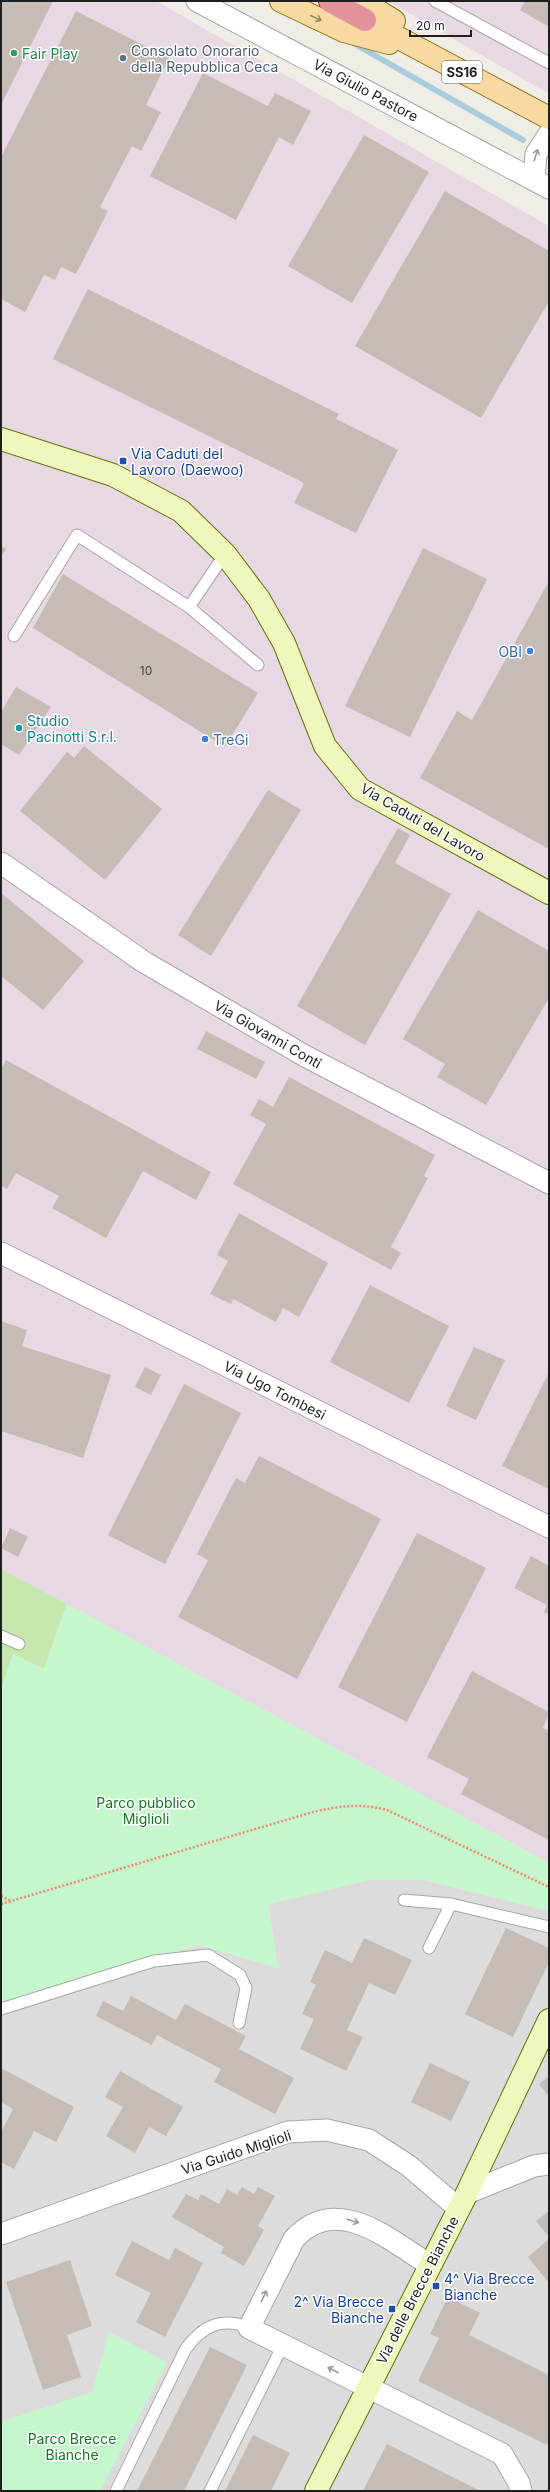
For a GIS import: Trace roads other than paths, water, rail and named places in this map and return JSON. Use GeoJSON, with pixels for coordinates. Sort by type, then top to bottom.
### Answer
{"type":"FeatureCollection","features":[{"type":"Feature","properties":{"kind":"highway","name":"SS16"},"geometry":{"type":"LineString","coordinates":[[330,1],[363,10]]}},
{"type":"Feature","properties":{"kind":"main road"},"geometry":{"type":"LineString","coordinates":[[281,1],[344,31],[423,52]]}},
{"type":"Feature","properties":{"kind":"main road","name":"SS16"},"geometry":{"type":"LineString","coordinates":[[363,10],[423,52],[549,118]]}},
{"type":"Feature","properties":{"kind":"main road","name":"SS16"},"geometry":{"type":"LineString","coordinates":[[363,10],[500,92]]}},
{"type":"Feature","properties":{"kind":"street","name":"Via Giulio Pastore"},"geometry":{"type":"LineString","coordinates":[[197,1],[542,184]]}},
{"type":"Feature","properties":{"kind":"street","name":"Via Giulio Pastore"},"geometry":{"type":"LineString","coordinates":[[542,184],[536,154],[549,134]]}},
{"type":"Feature","properties":{"kind":"street","name":"Via Caduti del Lavoro"},"geometry":{"type":"LineString","coordinates":[[1,439],[113,475],[182,511],[225,554],[259,599],[284,643],[325,746],[360,789],[549,893]]}},
{"type":"Feature","properties":{"kind":"street","name":"Via Giovanni Conti"},"geometry":{"type":"LineString","coordinates":[[1,863],[144,962],[305,1056],[549,1184]]}},
{"type":"Feature","properties":{"kind":"street","name":"Via Ugo Tombesi"},"geometry":{"type":"LineString","coordinates":[[1,1253],[549,1527]]}},
{"type":"Feature","properties":{"kind":"street","name":"Via delle Brecce Bianche"},"geometry":{"type":"LineString","coordinates":[[316,2491],[463,2201],[549,2020]]}},
{"type":"Feature","properties":{"kind":"street","name":"Via Guido Miglioli"},"geometry":{"type":"LineString","coordinates":[[1,2234],[288,2132],[327,2130],[369,2140],[463,2201]]}},
{"type":"Feature","properties":{"kind":"street"},"geometry":{"type":"LineString","coordinates":[[463,2201],[534,2166],[549,2164]]}},
{"type":"Feature","properties":{"kind":"street"},"geometry":{"type":"LineString","coordinates":[[430,2265],[352,2220],[336,2218],[318,2222],[302,2231],[294,2239],[249,2328],[502,2454],[519,2483],[521,2491]]}},
{"type":"Feature","properties":{"kind":"lane"},"geometry":{"type":"LineString","coordinates":[[435,1],[549,63]]}},
{"type":"Feature","properties":{"kind":"lane"},"geometry":{"type":"LineString","coordinates":[[14,636],[77,536],[189,607],[258,665]]}},
{"type":"Feature","properties":{"kind":"lane"},"geometry":{"type":"LineString","coordinates":[[189,607],[225,554]]}},
{"type":"Feature","properties":{"kind":"lane"},"geometry":{"type":"LineString","coordinates":[[1,1636],[19,1644]]}},
{"type":"Feature","properties":{"kind":"lane"},"geometry":{"type":"LineString","coordinates":[[404,1900],[450,1904],[549,1927]]}},
{"type":"Feature","properties":{"kind":"lane"},"geometry":{"type":"LineString","coordinates":[[429,1948],[450,1904]]}},
{"type":"Feature","properties":{"kind":"lane"},"geometry":{"type":"LineString","coordinates":[[1,2009],[154,1961],[208,1955],[240,1975],[246,1988],[239,2023]]}},
{"type":"Feature","properties":{"kind":"lane"},"geometry":{"type":"LineString","coordinates":[[116,2491],[185,2350],[194,2337],[220,2323],[235,2322],[249,2328]]}},
{"type":"Feature","properties":{"kind":"lane"},"geometry":{"type":"LineString","coordinates":[[210,2491],[283,2345]]}},
{"type":"Feature","properties":{"kind":"waterway"},"geometry":{"type":"LineString","coordinates":[[353,43],[523,140]]}},
{"type":"Feature","properties":{"kind":"place","name":"Fair Play"},"geometry":{"type":"Point","coordinates":[14,53]}},
{"type":"Feature","properties":{"kind":"place","name":"Consolato Onorario della Repubblica Ceca"},"geometry":{"type":"Point","coordinates":[123,58]}},
{"type":"Feature","properties":{"kind":"place","name":"Via Caduti del Lavoro (Daewoo)"},"geometry":{"type":"Point","coordinates":[123,461]}},
{"type":"Feature","properties":{"kind":"place","name":"OBI"},"geometry":{"type":"Point","coordinates":[530,651]}},
{"type":"Feature","properties":{"kind":"place","name":"Studio Pacinotti S.r.l."},"geometry":{"type":"Point","coordinates":[19,728]}},
{"type":"Feature","properties":{"kind":"place","name":"TreGi"},"geometry":{"type":"Point","coordinates":[205,739]}},
{"type":"Feature","properties":{"kind":"place","name":"4^ Via Brecce Bianche"},"geometry":{"type":"Point","coordinates":[436,2286]}},
{"type":"Feature","properties":{"kind":"place","name":"2^ Via Brecce Bianche"},"geometry":{"type":"Point","coordinates":[392,2309]}},
{"type":"Feature","properties":{"kind":"park label","name":"Parco pubblico Miglioli"},"geometry":{"type":"Point","coordinates":[146,1810]}},
{"type":"Feature","properties":{"kind":"park label","name":"Parco Brecce Bianche"},"geometry":{"type":"Point","coordinates":[72,2446]}}]}
